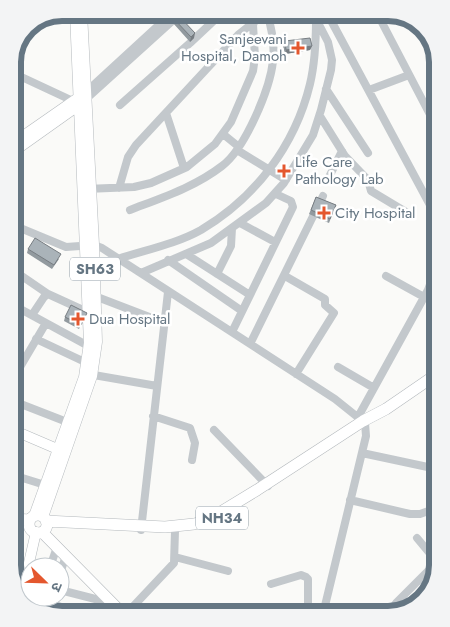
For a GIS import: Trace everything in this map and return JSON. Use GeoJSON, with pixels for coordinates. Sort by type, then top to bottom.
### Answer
{"type":"FeatureCollection","features":[{"type":"Feature","properties":{"kind":"highway","name":"NH34"},"geometry":{"type":"LineString","coordinates":[[21,525],[39,524],[175,531],[208,526],[364,420],[429,380]]}},
{"type":"Feature","properties":{"kind":"highway","name":"NH34"},"geometry":{"type":"LineString","coordinates":[[141,529],[194,524],[206,521],[268,485]]}},
{"type":"Feature","properties":{"kind":"highway","name":"NH34"},"geometry":{"type":"LineString","coordinates":[[21,521],[39,524]]}},
{"type":"Feature","properties":{"kind":"highway"},"geometry":{"type":"LineString","coordinates":[[39,524],[57,547],[115,606]]}},
{"type":"Feature","properties":{"kind":"main road","name":"SH63"},"geometry":{"type":"LineString","coordinates":[[76,21],[80,56]]}},
{"type":"Feature","properties":{"kind":"main road","name":"SH63"},"geometry":{"type":"LineString","coordinates":[[31,557],[62,451],[88,375],[93,348],[90,245],[80,99],[82,21]]}},
{"type":"Feature","properties":{"kind":"main road"},"geometry":{"type":"LineString","coordinates":[[21,138],[80,99]]}},
{"type":"Feature","properties":{"kind":"main road"},"geometry":{"type":"LineString","coordinates":[[21,146],[80,99]]}},
{"type":"Feature","properties":{"kind":"main road","name":"SH63"},"geometry":{"type":"LineString","coordinates":[[88,375],[87,363],[93,348]]}},
{"type":"Feature","properties":{"kind":"main road","name":"SH63"},"geometry":{"type":"LineString","coordinates":[[39,524],[45,485],[62,451],[67,422],[76,411]]}},
{"type":"Feature","properties":{"kind":"main road"},"geometry":{"type":"LineString","coordinates":[[21,434],[62,451]]}},
{"type":"Feature","properties":{"kind":"street"},"geometry":{"type":"LineString","coordinates":[[21,76],[80,99],[168,21]]}},
{"type":"Feature","properties":{"kind":"street"},"geometry":{"type":"LineString","coordinates":[[120,105],[213,21]]}},
{"type":"Feature","properties":{"kind":"street"},"geometry":{"type":"LineString","coordinates":[[130,210],[193,184],[224,165],[238,149],[271,75],[274,43],[270,21]]}},
{"type":"Feature","properties":{"kind":"street"},"geometry":{"type":"LineString","coordinates":[[118,259],[201,230],[234,207],[262,180],[286,145],[302,112],[310,83],[314,56],[315,21]]}},
{"type":"Feature","properties":{"kind":"street"},"geometry":{"type":"LineString","coordinates":[[141,273],[211,243],[266,203],[276,194],[286,180],[308,145],[320,116],[331,70],[331,52],[318,21]]}},
{"type":"Feature","properties":{"kind":"street"},"geometry":{"type":"LineString","coordinates":[[331,21],[429,202]]}},
{"type":"Feature","properties":{"kind":"street"},"geometry":{"type":"LineString","coordinates":[[381,21],[429,111]]}},
{"type":"Feature","properties":{"kind":"street"},"geometry":{"type":"LineString","coordinates":[[119,188],[128,157],[133,149],[240,34],[254,22]]}},
{"type":"Feature","properties":{"kind":"street"},"geometry":{"type":"LineString","coordinates":[[87,189],[143,186],[184,168],[206,152],[223,134],[231,122],[253,71],[255,57],[254,22]]}},
{"type":"Feature","properties":{"kind":"street"},"geometry":{"type":"LineString","coordinates":[[369,90],[410,75]]}},
{"type":"Feature","properties":{"kind":"street"},"geometry":{"type":"LineString","coordinates":[[326,89],[368,154]]}},
{"type":"Feature","properties":{"kind":"street"},"geometry":{"type":"LineString","coordinates":[[166,113],[184,168]]}},
{"type":"Feature","properties":{"kind":"street"},"geometry":{"type":"LineString","coordinates":[[320,116],[342,151],[368,180],[371,191],[406,212]]}},
{"type":"Feature","properties":{"kind":"street"},"geometry":{"type":"LineString","coordinates":[[223,134],[238,149],[286,180]]}},
{"type":"Feature","properties":{"kind":"street"},"geometry":{"type":"LineString","coordinates":[[327,181],[342,151]]}},
{"type":"Feature","properties":{"kind":"street"},"geometry":{"type":"LineString","coordinates":[[232,332],[293,205],[291,201],[276,194]]}},
{"type":"Feature","properties":{"kind":"street"},"geometry":{"type":"LineString","coordinates":[[250,344],[323,196]]}},
{"type":"Feature","properties":{"kind":"street"},"geometry":{"type":"LineString","coordinates":[[240,223],[276,242]]}},
{"type":"Feature","properties":{"kind":"street"},"geometry":{"type":"LineString","coordinates":[[21,228],[66,246],[90,245],[102,248],[364,420]]}},
{"type":"Feature","properties":{"kind":"street"},"geometry":{"type":"LineString","coordinates":[[217,274],[231,246],[232,228]]}},
{"type":"Feature","properties":{"kind":"street"},"geometry":{"type":"LineString","coordinates":[[186,254],[250,295]]}},
{"type":"Feature","properties":{"kind":"street"},"geometry":{"type":"LineString","coordinates":[[168,260],[242,310]]}},
{"type":"Feature","properties":{"kind":"street"},"geometry":{"type":"LineString","coordinates":[[21,275],[48,294],[83,310],[93,311]]}},
{"type":"Feature","properties":{"kind":"street"},"geometry":{"type":"LineString","coordinates":[[285,276],[325,299],[324,305],[334,313],[296,374]]}},
{"type":"Feature","properties":{"kind":"street"},"geometry":{"type":"LineString","coordinates":[[386,276],[424,297]]}},
{"type":"Feature","properties":{"kind":"street"},"geometry":{"type":"LineString","coordinates":[[325,606],[366,436],[364,420],[374,388],[429,286]]}},
{"type":"Feature","properties":{"kind":"street"},"geometry":{"type":"LineString","coordinates":[[141,529],[168,292]]}},
{"type":"Feature","properties":{"kind":"street"},"geometry":{"type":"LineString","coordinates":[[32,315],[48,294]]}},
{"type":"Feature","properties":{"kind":"street"},"geometry":{"type":"LineString","coordinates":[[92,295],[165,323]]}},
{"type":"Feature","properties":{"kind":"street"},"geometry":{"type":"LineString","coordinates":[[21,310],[93,348]]}},
{"type":"Feature","properties":{"kind":"street"},"geometry":{"type":"LineString","coordinates":[[21,364],[46,323]]}},
{"type":"Feature","properties":{"kind":"street"},"geometry":{"type":"LineString","coordinates":[[36,339],[87,363]]}},
{"type":"Feature","properties":{"kind":"street"},"geometry":{"type":"LineString","coordinates":[[338,367],[374,388]]}},
{"type":"Feature","properties":{"kind":"street"},"geometry":{"type":"LineString","coordinates":[[409,393],[413,385],[429,374]]}},
{"type":"Feature","properties":{"kind":"street"},"geometry":{"type":"LineString","coordinates":[[88,375],[157,386]]}},
{"type":"Feature","properties":{"kind":"street"},"geometry":{"type":"LineString","coordinates":[[409,393],[419,391],[429,385]]}},
{"type":"Feature","properties":{"kind":"street"},"geometry":{"type":"LineString","coordinates":[[21,404],[67,422]]}},
{"type":"Feature","properties":{"kind":"street"},"geometry":{"type":"LineString","coordinates":[[153,416],[190,428],[195,443],[192,460]]}},
{"type":"Feature","properties":{"kind":"street"},"geometry":{"type":"LineString","coordinates":[[214,430],[268,485]]}},
{"type":"Feature","properties":{"kind":"street"},"geometry":{"type":"LineString","coordinates":[[362,453],[429,467]]}},
{"type":"Feature","properties":{"kind":"street"},"geometry":{"type":"LineString","coordinates":[[21,478],[45,485]]}},
{"type":"Feature","properties":{"kind":"street"},"geometry":{"type":"LineString","coordinates":[[350,500],[410,514],[420,514],[429,511]]}},
{"type":"Feature","properties":{"kind":"street"},"geometry":{"type":"LineString","coordinates":[[133,606],[172,566],[175,557],[175,531]]}},
{"type":"Feature","properties":{"kind":"street"},"geometry":{"type":"LineString","coordinates":[[417,538],[429,552]]}},
{"type":"Feature","properties":{"kind":"street"},"geometry":{"type":"LineString","coordinates":[[54,557],[57,547]]}},
{"type":"Feature","properties":{"kind":"street"},"geometry":{"type":"LineString","coordinates":[[175,557],[228,571]]}},
{"type":"Feature","properties":{"kind":"street"},"geometry":{"type":"LineString","coordinates":[[271,584],[301,575],[306,576],[308,606]]}},
{"type":"Feature","properties":{"kind":"street"},"geometry":{"type":"LineString","coordinates":[[395,605],[427,576]]}},
{"type":"Feature","properties":{"kind":"street"},"geometry":{"type":"LineString","coordinates":[[70,593],[113,604]]}},
{"type":"Feature","properties":{"kind":"building"},"geometry":{"type":"Polygon","coordinates":[[[176,21],[184,21],[195,33],[191,37],[176,21]]]}},
{"type":"Feature","properties":{"kind":"building"},"geometry":{"type":"Polygon","coordinates":[[[310,38],[312,46],[286,50],[285,41],[310,38]]]}},
{"type":"Feature","properties":{"kind":"building"},"geometry":{"type":"Polygon","coordinates":[[[316,197],[336,205],[330,219],[311,210],[316,197]]]}},
{"type":"Feature","properties":{"kind":"building"},"geometry":{"type":"Polygon","coordinates":[[[35,238],[61,254],[54,265],[28,249],[35,238]]]}},
{"type":"Feature","properties":{"kind":"building"},"geometry":{"type":"Polygon","coordinates":[[[71,305],[87,313],[81,325],[65,317],[71,305]]]}},
{"type":"Feature","properties":{"kind":"place","name":"Sanjeevani Hospital, Damoh"},"geometry":{"type":"Point","coordinates":[298,48]}},
{"type":"Feature","properties":{"kind":"place","name":"Life Care Pathology Lab"},"geometry":{"type":"Point","coordinates":[284,171]}},
{"type":"Feature","properties":{"kind":"place","name":"City Hospital"},"geometry":{"type":"Point","coordinates":[324,213]}},
{"type":"Feature","properties":{"kind":"place","name":"Dua Hospital"},"geometry":{"type":"Point","coordinates":[78,319]}}]}
